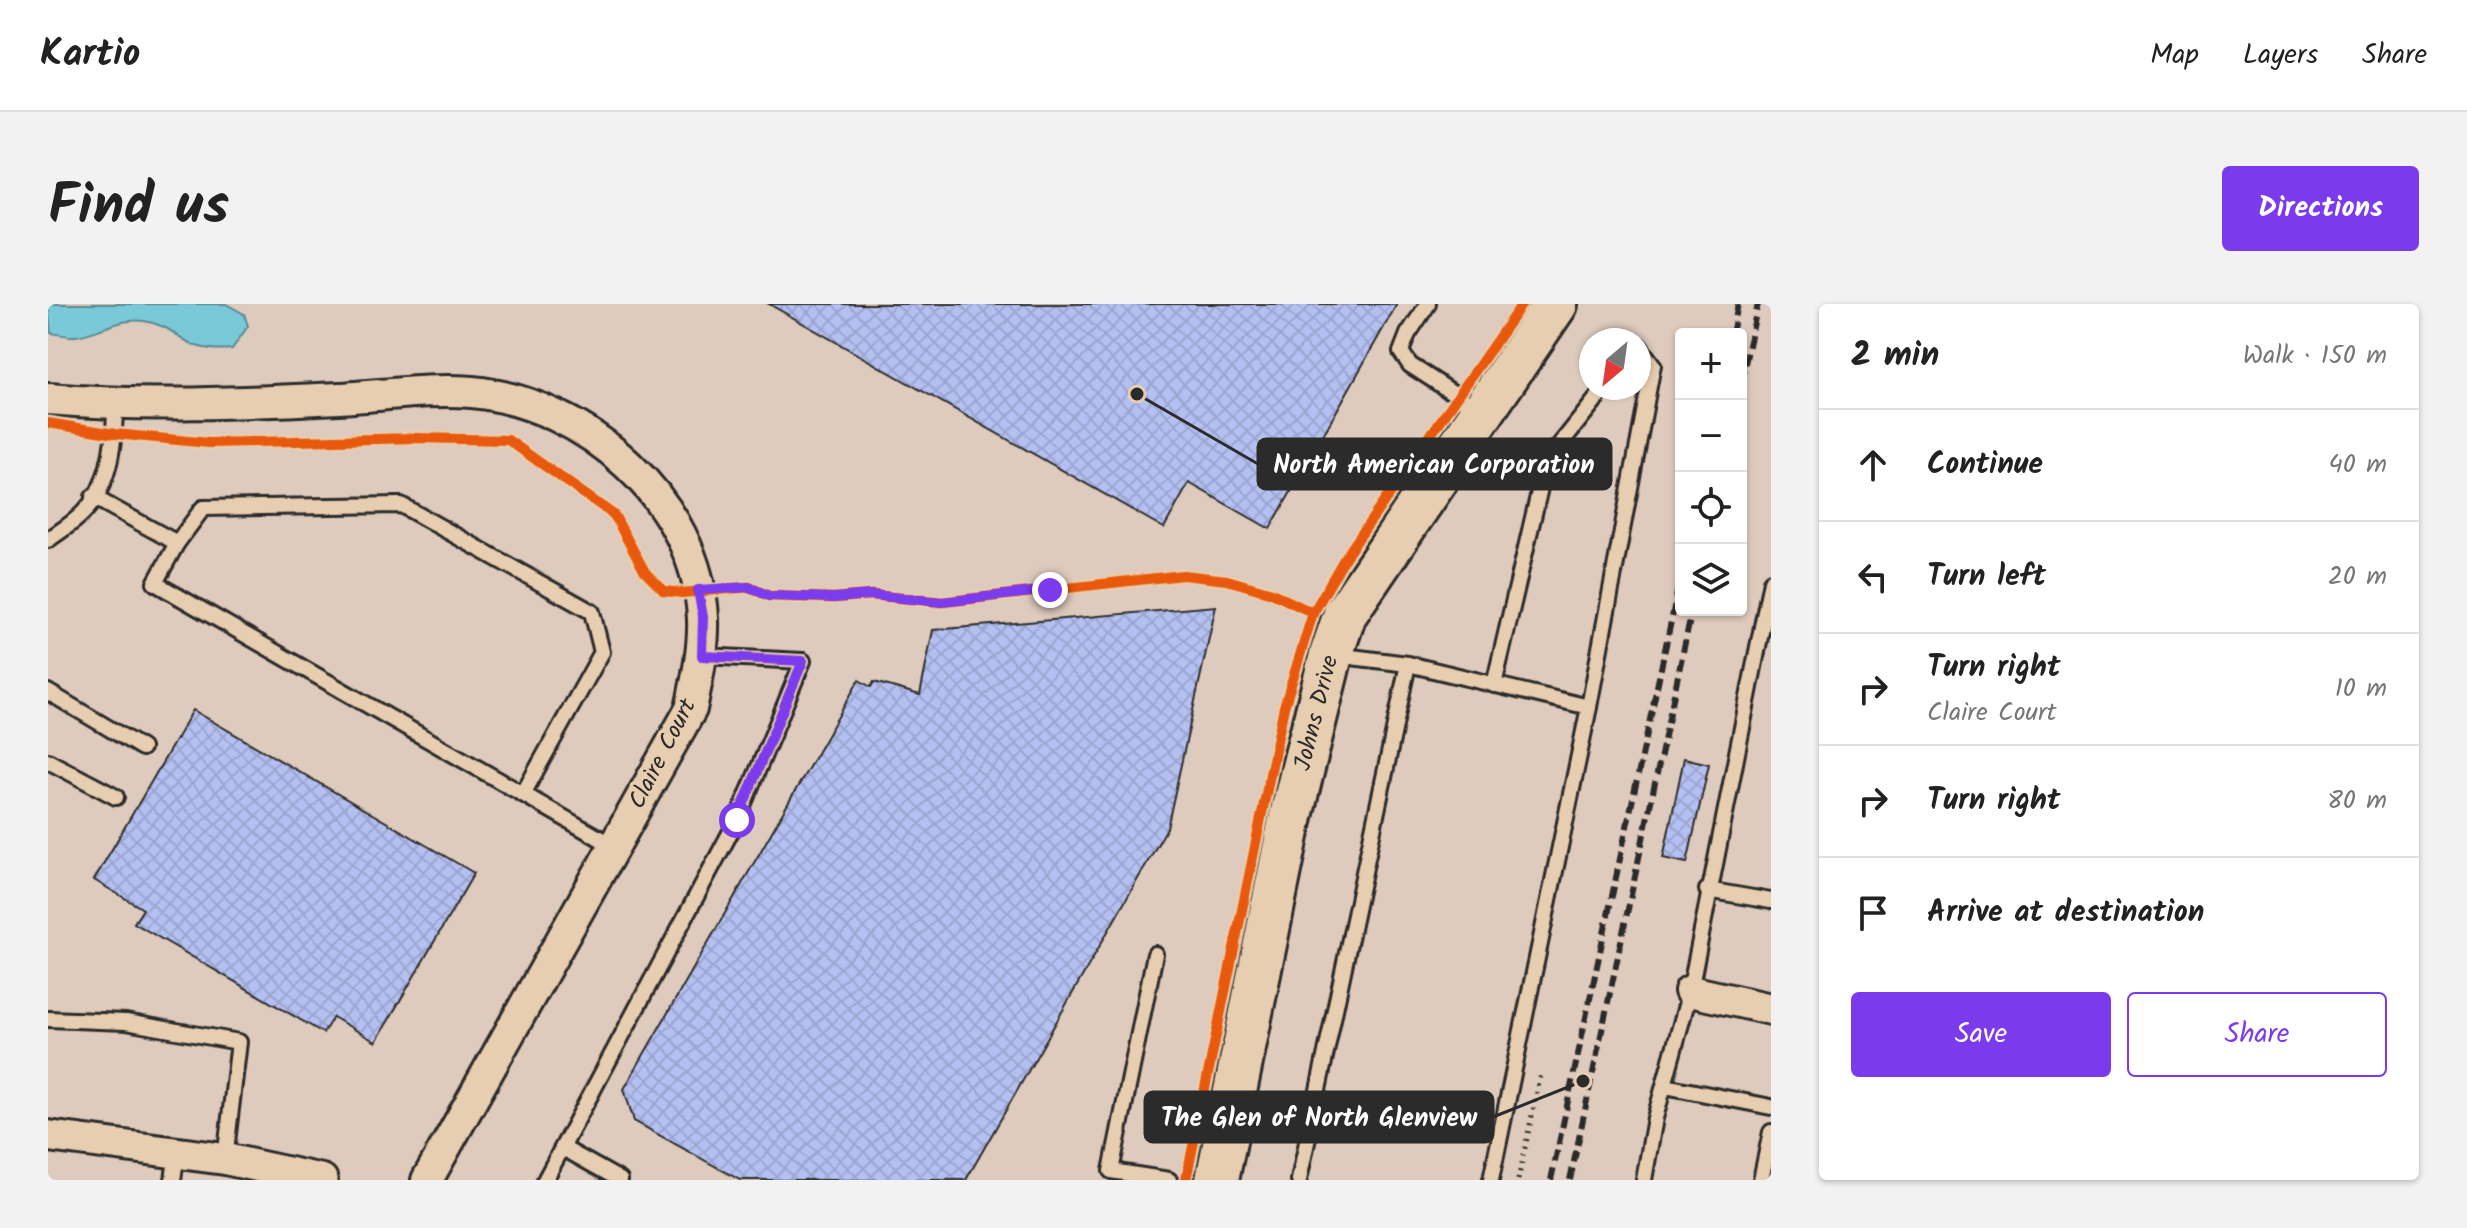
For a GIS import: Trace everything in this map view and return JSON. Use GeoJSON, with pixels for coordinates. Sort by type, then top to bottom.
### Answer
{"type":"FeatureCollection","features":[{"type":"Feature","properties":{"kind":"street","name":"Johns Drive"},"geometry":{"type":"LineString","coordinates":[[1217,1180],[1291,816],[1331,655],[1345,614],[1556,304]]}},
{"type":"Feature","properties":{"kind":"street","name":"Claire Court"},"geometry":{"type":"LineString","coordinates":[[48,399],[115,403],[472,392],[547,411],[608,446],[660,499],[688,554],[703,617],[702,656],[691,709],[427,1180]]}},
{"type":"Feature","properties":{"kind":"street"},"geometry":{"type":"LineString","coordinates":[[1690,991],[1771,1009]]}},
{"type":"Feature","properties":{"kind":"street"},"geometry":{"type":"LineString","coordinates":[[48,1136],[175,1166],[225,1159],[322,1180]]}},
{"type":"Feature","properties":{"kind":"lane"},"geometry":{"type":"LineString","coordinates":[[1428,304],[1408,334],[1401,352],[1410,365],[1483,412]]}},
{"type":"Feature","properties":{"kind":"lane"},"geometry":{"type":"LineString","coordinates":[[1494,685],[1546,462],[1595,400]]}},
{"type":"Feature","properties":{"kind":"lane"},"geometry":{"type":"LineString","coordinates":[[1491,1180],[1589,707],[1646,400]]}},
{"type":"Feature","properties":{"kind":"lane"},"geometry":{"type":"LineString","coordinates":[[48,540],[86,511],[93,497],[115,443],[115,403]]}},
{"type":"Feature","properties":{"kind":"lane"},"geometry":{"type":"LineString","coordinates":[[93,497],[177,543]]}},
{"type":"Feature","properties":{"kind":"lane"},"geometry":{"type":"LineString","coordinates":[[523,794],[602,652],[592,612],[401,505],[203,508],[177,543],[155,583],[615,847]]}},
{"type":"Feature","properties":{"kind":"lane"},"geometry":{"type":"LineString","coordinates":[[1644,1180],[1690,991],[1707,890],[1743,734],[1771,581]]}},
{"type":"Feature","properties":{"kind":"lane"},"geometry":{"type":"LineString","coordinates":[[1331,655],[1408,664],[1589,707]]}},
{"type":"Feature","properties":{"kind":"lane"},"geometry":{"type":"LineString","coordinates":[[545,1180],[737,820],[803,661],[702,656]]}},
{"type":"Feature","properties":{"kind":"lane"},"geometry":{"type":"LineString","coordinates":[[1299,1180],[1408,664]]}},
{"type":"Feature","properties":{"kind":"lane"},"geometry":{"type":"LineString","coordinates":[[48,692],[142,748]]}},
{"type":"Feature","properties":{"kind":"lane"},"geometry":{"type":"LineString","coordinates":[[48,761],[116,797]]}},
{"type":"Feature","properties":{"kind":"lane"},"geometry":{"type":"LineString","coordinates":[[1707,890],[1771,901]]}},
{"type":"Feature","properties":{"kind":"lane"},"geometry":{"type":"LineString","coordinates":[[1155,954],[1110,1176],[1169,1180]]}},
{"type":"Feature","properties":{"kind":"lane"},"geometry":{"type":"LineString","coordinates":[[48,1019],[126,1022],[239,1042],[225,1159]]}},
{"type":"Feature","properties":{"kind":"lane"},"geometry":{"type":"LineString","coordinates":[[1665,1086],[1771,1107]]}},
{"type":"Feature","properties":{"kind":"lane"},"geometry":{"type":"LineString","coordinates":[[1761,1180],[1771,1132]]}},
{"type":"Feature","properties":{"kind":"lane"},"geometry":{"type":"LineString","coordinates":[[563,1148],[620,1180]]}},
{"type":"Feature","properties":{"kind":"path"},"geometry":{"type":"LineString","coordinates":[[1518,1180],[1541,1074]]}},
{"type":"Feature","properties":{"kind":"water"},"geometry":{"type":"Polygon","coordinates":[[[48,304],[226,304],[244,314],[248,326],[232,349],[202,348],[157,324],[135,320],[67,336],[51,333],[48,304]]]}},
{"type":"Feature","properties":{"kind":"building"},"geometry":{"type":"Polygon","coordinates":[[[769,304],[1397,304],[1270,529],[1189,483],[1164,528],[769,304]]]}},
{"type":"Feature","properties":{"kind":"building"},"geometry":{"type":"Polygon","coordinates":[[[1216,606],[1167,828],[966,1180],[740,1180],[634,1121],[624,1089],[859,680],[871,687],[874,682],[920,695],[933,630],[1216,606]]]}},
{"type":"Feature","properties":{"kind":"building"},"geometry":{"type":"Polygon","coordinates":[[[193,710],[474,873],[376,1042],[333,1017],[323,1033],[134,923],[143,909],[94,880],[193,710]]]}},
{"type":"Feature","properties":{"kind":"building"},"geometry":{"type":"Polygon","coordinates":[[[1684,758],[1709,764],[1687,863],[1663,858],[1684,758]]]}},
{"type":"Feature","properties":{"kind":"railway"},"geometry":{"type":"LineString","coordinates":[[1733,328],[1738,304]]}},
{"type":"Feature","properties":{"kind":"railway"},"geometry":{"type":"LineString","coordinates":[[1747,354],[1758,304]]}},
{"type":"Feature","properties":{"kind":"railway"},"geometry":{"type":"LineString","coordinates":[[1551,1180],[1675,603]]}},
{"type":"Feature","properties":{"kind":"railway"},"geometry":{"type":"LineString","coordinates":[[1570,1180],[1691,616]]}},
{"type":"Feature","properties":{"kind":"cycle path"},"geometry":{"type":"LineString","coordinates":[[1186,1180],[1284,707],[1313,613],[1344,559],[1522,304]]}},
{"type":"Feature","properties":{"kind":"cycle path"},"geometry":{"type":"LineString","coordinates":[[48,423],[115,434],[209,443],[416,438],[508,440],[614,515],[645,572],[664,591],[682,593],[749,587],[769,596],[834,598],[871,595],[942,602],[1183,575],[1227,580],[1272,593],[1313,613]]}},
{"type":"Feature","properties":{"kind":"place","name":"North American Corporation"},"geometry":{"type":"Point","coordinates":[1137,394]}},
{"type":"Feature","properties":{"kind":"place","name":"The Glen of North Glenview"},"geometry":{"type":"Point","coordinates":[1583,1081]}},
{"type":"Feature","properties":{"kind":"route"},"geometry":{"type":"LineString","coordinates":[[737,820],[803,661],[702,656],[703,617],[698,590],[749,587],[769,596],[900,596],[942,602],[979,595],[1050,590]]}}]}
